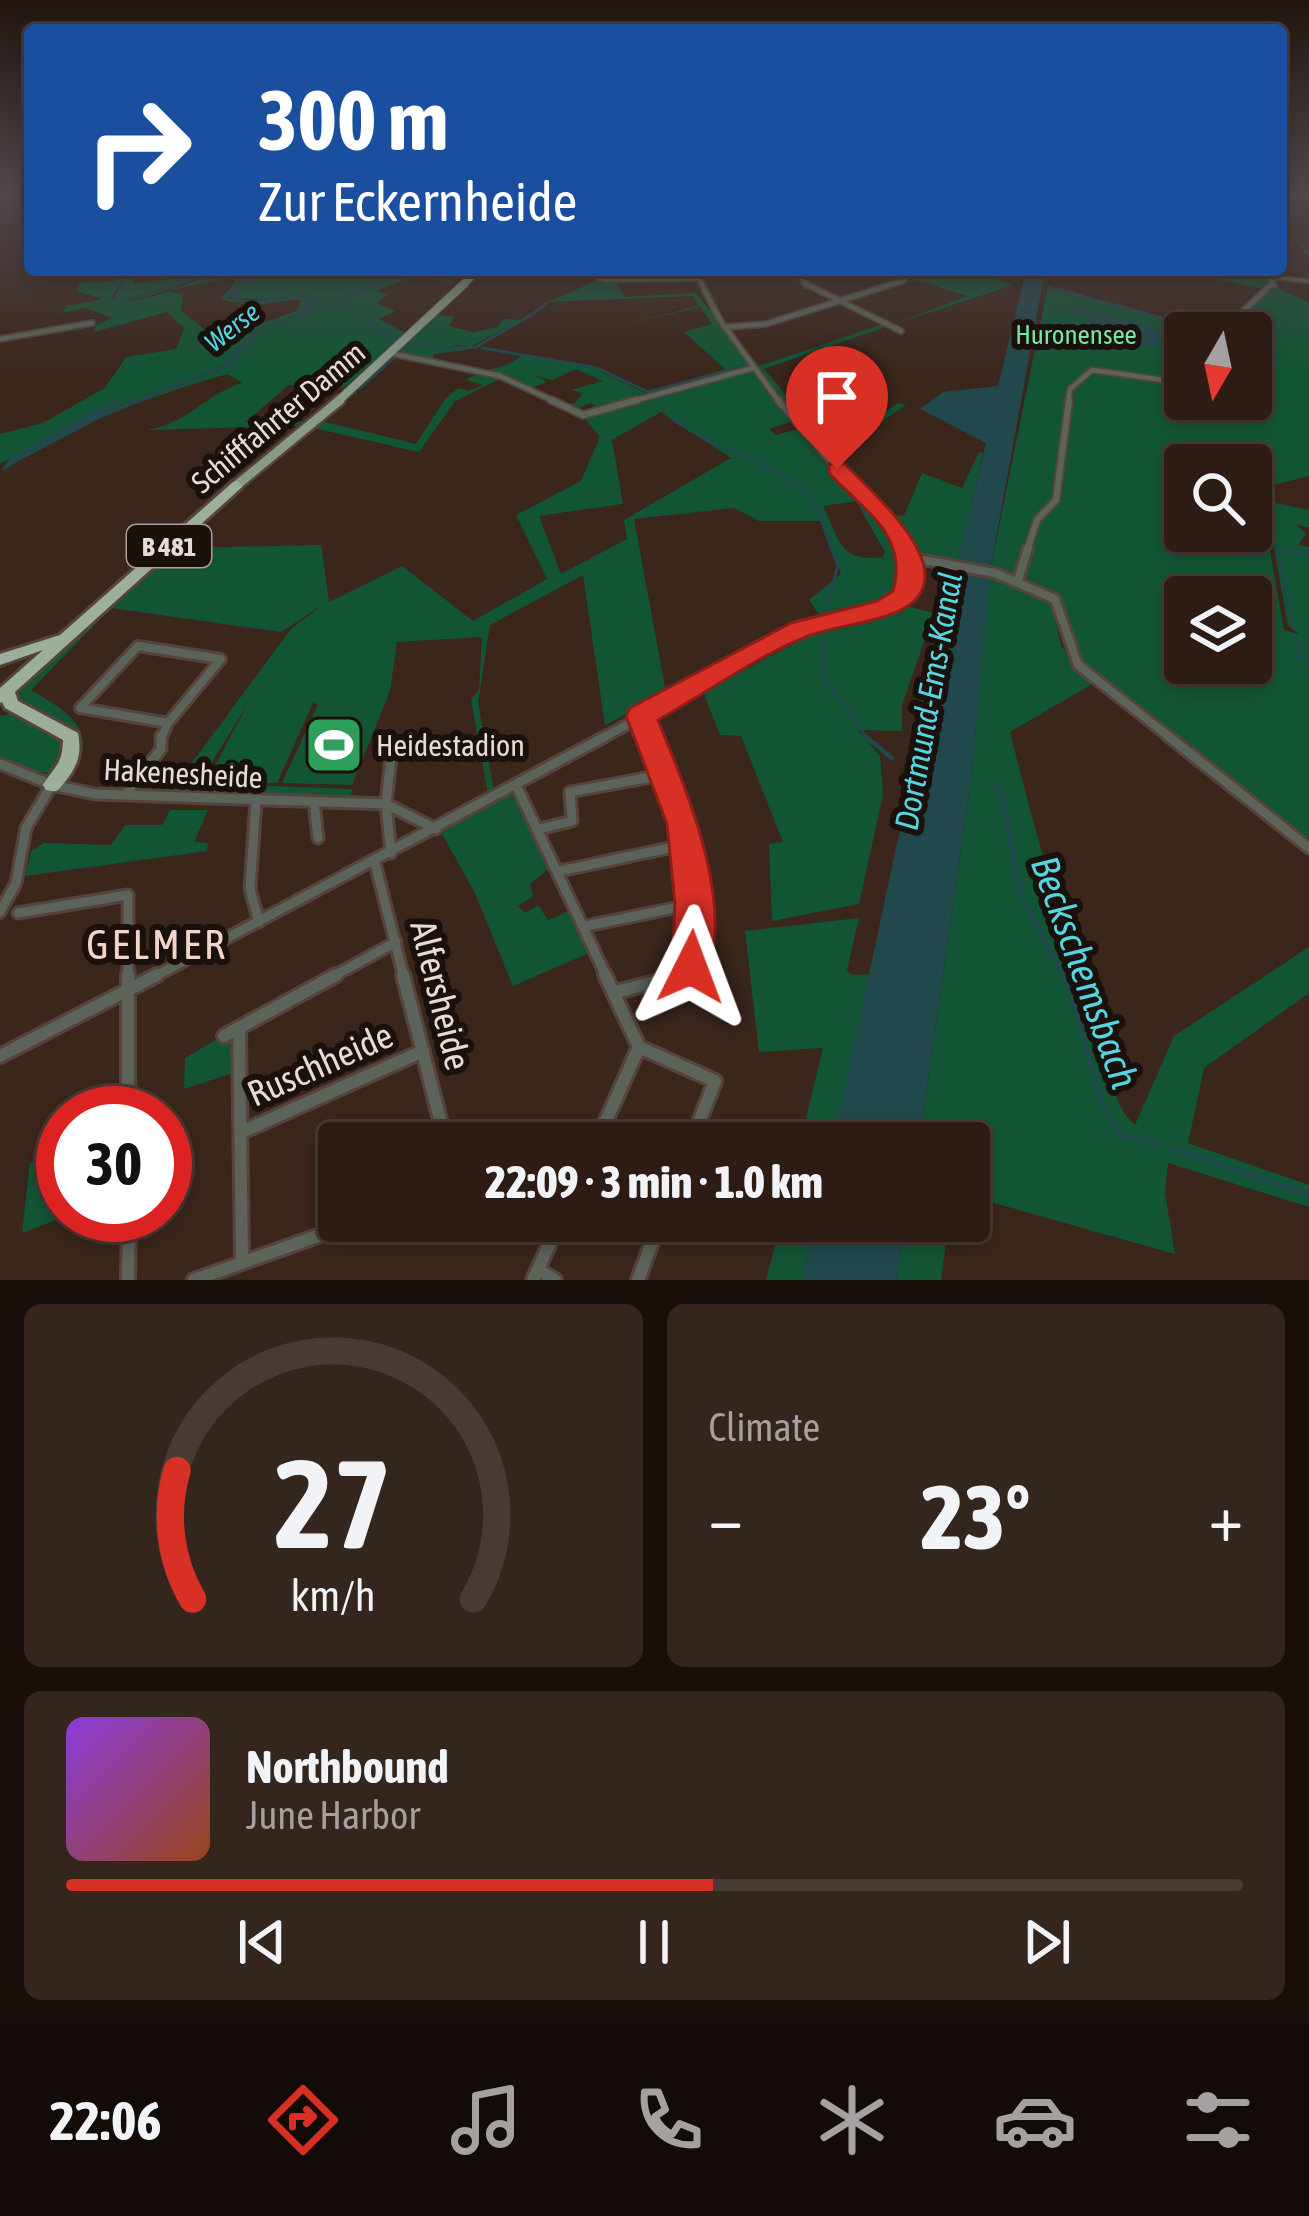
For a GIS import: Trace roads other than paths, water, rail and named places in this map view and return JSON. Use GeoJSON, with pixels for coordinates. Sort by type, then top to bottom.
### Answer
{"type":"FeatureCollection","features":[{"type":"Feature","properties":{"kind":"highway","name":"Schifffahrter Damm"},"geometry":{"type":"LineString","coordinates":[[4,694],[237,485]]}},
{"type":"Feature","properties":{"kind":"highway","name":"B 481"},"geometry":{"type":"LineString","coordinates":[[0,660],[77,628]]}},
{"type":"Feature","properties":{"kind":"highway"},"geometry":{"type":"LineString","coordinates":[[24,650],[34,653],[39,663]]}},
{"type":"Feature","properties":{"kind":"highway","name":"B 481"},"geometry":{"type":"LineString","coordinates":[[4,694],[25,713],[72,737],[71,761],[52,785]]}},
{"type":"Feature","properties":{"kind":"highway"},"geometry":{"type":"LineString","coordinates":[[0,712],[25,713]]}},
{"type":"Feature","properties":{"kind":"main road","name":"Schifffahrter Damm"},"geometry":{"type":"LineString","coordinates":[[237,485],[394,353],[473,276]]}},
{"type":"Feature","properties":{"kind":"street"},"geometry":{"type":"LineString","coordinates":[[593,276],[605,280],[697,279]]}},
{"type":"Feature","properties":{"kind":"street"},"geometry":{"type":"LineString","coordinates":[[0,1056],[391,854],[800,629],[893,604],[907,590],[912,558],[901,535],[848,482],[723,328],[697,276]]}},
{"type":"Feature","properties":{"kind":"street"},"geometry":{"type":"LineString","coordinates":[[799,276],[801,284],[896,330]]}},
{"type":"Feature","properties":{"kind":"street"},"geometry":{"type":"LineString","coordinates":[[723,328],[766,324],[904,281],[906,276]]}},
{"type":"Feature","properties":{"kind":"street"},"geometry":{"type":"LineString","coordinates":[[1269,277],[1309,281]]}},
{"type":"Feature","properties":{"kind":"street"},"geometry":{"type":"LineString","coordinates":[[1241,312],[1264,289],[1275,287],[1269,277]]}},
{"type":"Feature","properties":{"kind":"street"},"geometry":{"type":"LineString","coordinates":[[0,339],[92,323]]}},
{"type":"Feature","properties":{"kind":"street"},"geometry":{"type":"LineString","coordinates":[[394,353],[500,376],[583,415],[755,368]]}},
{"type":"Feature","properties":{"kind":"street"},"geometry":{"type":"LineString","coordinates":[[1018,580],[1037,520],[1056,500],[1070,389],[1092,370],[1164,380]]}},
{"type":"Feature","properties":{"kind":"street"},"geometry":{"type":"LineString","coordinates":[[912,558],[1018,580],[1042,590],[1060,606],[1065,645],[1089,676],[1309,848]]}},
{"type":"Feature","properties":{"kind":"street"},"geometry":{"type":"LineString","coordinates":[[124,796],[161,749],[159,735],[221,658],[138,646],[80,708],[168,723]]}},
{"type":"Feature","properties":{"kind":"street"},"geometry":{"type":"LineString","coordinates":[[616,992],[688,974],[694,904],[688,844],[667,774],[641,716]]}},
{"type":"Feature","properties":{"kind":"street"},"geometry":{"type":"LineString","coordinates":[[391,854],[386,804],[392,748]]}},
{"type":"Feature","properties":{"kind":"street","name":"Hakenesheide"},"geometry":{"type":"LineString","coordinates":[[0,764],[52,785],[124,796],[386,804],[436,829]]}},
{"type":"Feature","properties":{"kind":"street"},"geometry":{"type":"LineString","coordinates":[[538,829],[572,821],[571,792],[667,774]]}},
{"type":"Feature","properties":{"kind":"street"},"geometry":{"type":"LineString","coordinates":[[0,912],[16,883],[26,829],[52,785]]}},
{"type":"Feature","properties":{"kind":"street"},"geometry":{"type":"LineString","coordinates":[[516,785],[640,1047],[715,1081],[699,1122]]}},
{"type":"Feature","properties":{"kind":"street"},"geometry":{"type":"LineString","coordinates":[[256,801],[250,889],[259,922]]}},
{"type":"Feature","properties":{"kind":"street"},"geometry":{"type":"LineString","coordinates":[[314,802],[318,838]]}},
{"type":"Feature","properties":{"kind":"street"},"geometry":{"type":"LineString","coordinates":[[560,871],[688,844]]}},
{"type":"Feature","properties":{"kind":"street","name":"Alfersheide"},"geometry":{"type":"LineString","coordinates":[[374,863],[441,1122]]}},
{"type":"Feature","properties":{"kind":"street"},"geometry":{"type":"LineString","coordinates":[[18,913],[128,895],[128,1086]]}},
{"type":"Feature","properties":{"kind":"street"},"geometry":{"type":"LineString","coordinates":[[586,926],[694,904]]}},
{"type":"Feature","properties":{"kind":"street"},"geometry":{"type":"LineString","coordinates":[[224,1036],[396,942]]}},
{"type":"Feature","properties":{"kind":"street"},"geometry":{"type":"LineString","coordinates":[[239,1028],[242,1261]]}},
{"type":"Feature","properties":{"kind":"street"},"geometry":{"type":"LineString","coordinates":[[606,1122],[640,1047]]}},
{"type":"Feature","properties":{"kind":"street","name":"Ruschheide"},"geometry":{"type":"LineString","coordinates":[[242,1132],[423,1051]]}},
{"type":"Feature","properties":{"kind":"street"},"geometry":{"type":"LineString","coordinates":[[195,1280],[318,1235]]}},
{"type":"Feature","properties":{"kind":"street"},"geometry":{"type":"LineString","coordinates":[[128,1280],[129,1242]]}},
{"type":"Feature","properties":{"kind":"street"},"geometry":{"type":"LineString","coordinates":[[550,1242],[535,1275],[555,1280]]}},
{"type":"Feature","properties":{"kind":"street"},"geometry":{"type":"LineString","coordinates":[[638,1280],[652,1242]]}},
{"type":"Feature","properties":{"kind":"water"},"geometry":{"type":"Polygon","coordinates":[[[126,276],[133,276],[119,300],[201,276],[226,276],[193,280],[128,301],[112,301],[126,276]]]}},
{"type":"Feature","properties":{"kind":"water"},"geometry":{"type":"Polygon","coordinates":[[[226,276],[249,279],[238,292],[241,299],[304,294],[313,295],[314,304],[305,315],[259,332],[232,365],[108,414],[0,471],[11,457],[115,399],[120,399],[102,412],[222,366],[254,331],[300,314],[308,301],[304,296],[244,303],[227,295],[242,280],[226,276]]]}},
{"type":"Feature","properties":{"kind":"water","name":"Dortmund-Ems-Kanal"},"geometry":{"type":"Polygon","coordinates":[[[1025,276],[1044,276],[990,571],[972,772],[922,1122],[837,1122],[909,787],[928,655],[949,598],[986,443],[920,409],[943,392],[998,386],[1025,276]]]}},
{"type":"Feature","properties":{"kind":"water","name":"Huronensee"},"geometry":{"type":"Polygon","coordinates":[[[1049,307],[1080,308],[1164,331],[1164,338],[1158,341],[1161,345],[1144,347],[1081,319],[1090,318],[1049,307]]]}},
{"type":"Feature","properties":{"kind":"water"},"geometry":{"type":"Polygon","coordinates":[[[810,1242],[902,1242],[896,1280],[802,1280],[810,1242]]]}},
{"type":"Feature","properties":{"kind":"waterway"},"geometry":{"type":"LineString","coordinates":[[249,279],[261,276]]}},
{"type":"Feature","properties":{"kind":"waterway"},"geometry":{"type":"LineString","coordinates":[[332,302],[392,280]]}},
{"type":"Feature","properties":{"kind":"waterway"},"geometry":{"type":"LineString","coordinates":[[1052,288],[1164,319]]}},
{"type":"Feature","properties":{"kind":"waterway"},"geometry":{"type":"LineString","coordinates":[[534,313],[547,303]]}},
{"type":"Feature","properties":{"kind":"waterway"},"geometry":{"type":"LineString","coordinates":[[313,304],[341,304],[370,320],[372,328],[399,339]]}},
{"type":"Feature","properties":{"kind":"waterway"},"geometry":{"type":"LineString","coordinates":[[476,347],[531,315]]}},
{"type":"Feature","properties":{"kind":"waterway"},"geometry":{"type":"LineString","coordinates":[[413,341],[447,349],[477,347]]}},
{"type":"Feature","properties":{"kind":"waterway"},"geometry":{"type":"LineString","coordinates":[[400,352],[412,342]]}},
{"type":"Feature","properties":{"kind":"waterway"},"geometry":{"type":"LineString","coordinates":[[482,348],[593,367]]}},
{"type":"Feature","properties":{"kind":"waterway"},"geometry":{"type":"LineString","coordinates":[[359,389],[396,356]]}},
{"type":"Feature","properties":{"kind":"waterway"},"geometry":{"type":"LineString","coordinates":[[726,371],[748,365]]}},
{"type":"Feature","properties":{"kind":"waterway"},"geometry":{"type":"LineString","coordinates":[[595,367],[648,392],[723,372]]}},
{"type":"Feature","properties":{"kind":"waterway"},"geometry":{"type":"LineString","coordinates":[[346,399],[356,391]]}},
{"type":"Feature","properties":{"kind":"waterway","name":"Beckschemsbach"},"geometry":{"type":"LineString","coordinates":[[663,411],[699,436],[777,472],[813,498]]}},
{"type":"Feature","properties":{"kind":"waterway","name":"Beckschemsbach"},"geometry":{"type":"LineString","coordinates":[[814,501],[838,566],[823,618]]}},
{"type":"Feature","properties":{"kind":"waterway"},"geometry":{"type":"LineString","coordinates":[[1294,629],[1278,548],[1309,555]]}},
{"type":"Feature","properties":{"kind":"waterway","name":"Beckschemsbach"},"geometry":{"type":"LineString","coordinates":[[823,629],[823,678],[833,690]]}},
{"type":"Feature","properties":{"kind":"waterway"},"geometry":{"type":"LineString","coordinates":[[1295,635],[1301,659],[1309,665]]}},
{"type":"Feature","properties":{"kind":"waterway","name":"Beckschemsbach"},"geometry":{"type":"LineString","coordinates":[[835,692],[867,738]]}},
{"type":"Feature","properties":{"kind":"waterway","name":"Beckschemsbach"},"geometry":{"type":"LineString","coordinates":[[867,738],[892,758]]}},
{"type":"Feature","properties":{"kind":"waterway","name":"Beckschemsbach"},"geometry":{"type":"LineString","coordinates":[[993,786],[1001,790],[1021,895],[1069,988],[1103,1107],[1120,1135],[1161,1144]]}},
{"type":"Feature","properties":{"kind":"waterway","name":"Beckschemsbach"},"geometry":{"type":"LineString","coordinates":[[1175,1149],[1309,1195]]}},
{"type":"Feature","properties":{"kind":"place","name":"Heidestadion"},"geometry":{"type":"Point","coordinates":[334,745]}},
{"type":"Feature","properties":{"kind":"district","name":"GELMER"},"geometry":{"type":"Point","coordinates":[157,944]}},
{"type":"Feature","properties":{"kind":"water label","name":"Werse"},"geometry":{"type":"Point","coordinates":[232,327]}}]}
